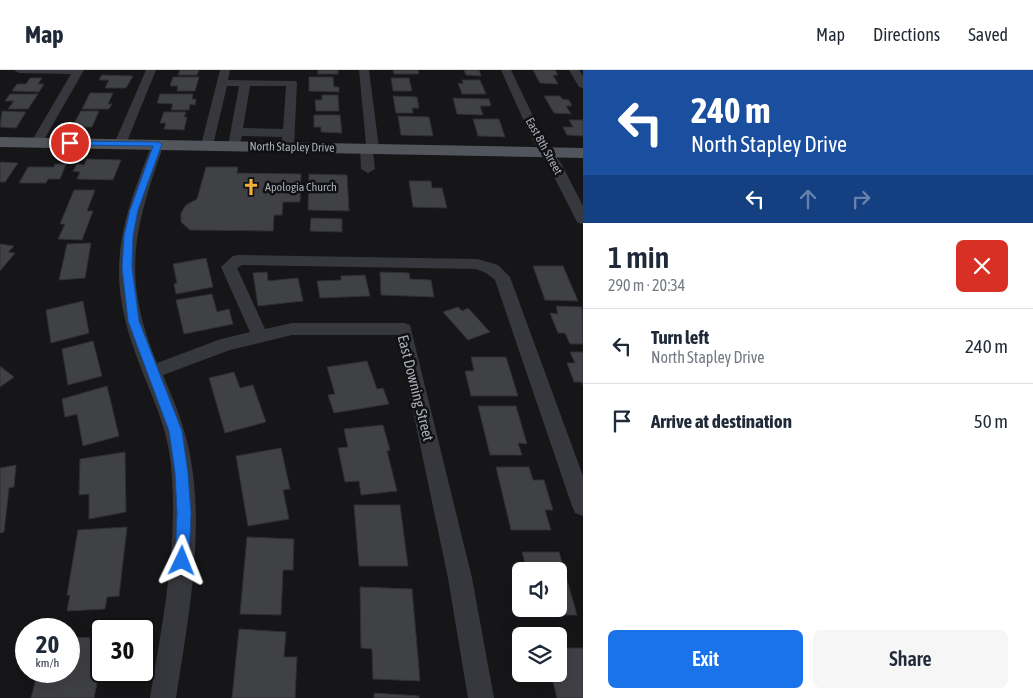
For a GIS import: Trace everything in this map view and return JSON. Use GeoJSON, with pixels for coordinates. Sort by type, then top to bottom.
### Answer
{"type":"FeatureCollection","features":[{"type":"Feature","properties":{"kind":"main road","name":"North Stapley Drive"},"geometry":{"type":"LineString","coordinates":[[0,142],[206,145],[235,139],[288,140],[369,148],[583,153]]}},
{"type":"Feature","properties":{"kind":"street"},"geometry":{"type":"LineString","coordinates":[[19,70],[79,71],[37,142]]}},
{"type":"Feature","properties":{"kind":"street"},"geometry":{"type":"LineString","coordinates":[[120,144],[151,70]]}},
{"type":"Feature","properties":{"kind":"street"},"geometry":{"type":"LineString","coordinates":[[206,145],[225,70]]}},
{"type":"Feature","properties":{"kind":"street"},"geometry":{"type":"LineString","coordinates":[[364,70],[369,148],[368,168]]}},
{"type":"Feature","properties":{"kind":"street","name":"East 8th Street"},"geometry":{"type":"LineString","coordinates":[[506,70],[538,140],[555,165],[583,220]]}},
{"type":"Feature","properties":{"kind":"street"},"geometry":{"type":"LineString","coordinates":[[574,70],[583,85]]}},
{"type":"Feature","properties":{"kind":"street"},"geometry":{"type":"LineString","coordinates":[[221,83],[292,84],[288,140]]}},
{"type":"Feature","properties":{"kind":"street"},"geometry":{"type":"LineString","coordinates":[[235,139],[245,83]]}},
{"type":"Feature","properties":{"kind":"street"},"geometry":{"type":"LineString","coordinates":[[158,144],[134,210],[128,236],[127,267],[133,321],[176,431],[182,473],[184,513],[178,603],[163,698]]}},
{"type":"Feature","properties":{"kind":"street"},"geometry":{"type":"LineString","coordinates":[[260,336],[231,275],[229,267],[232,262],[238,260],[478,264],[492,269],[502,277],[583,506]]}},
{"type":"Feature","properties":{"kind":"street","name":"East Downing Street"},"geometry":{"type":"LineString","coordinates":[[152,372],[227,344],[292,329],[404,329],[460,578],[481,698]]}},
{"type":"Feature","properties":{"kind":"building"},"geometry":{"type":"Polygon","coordinates":[[[180,70],[199,70],[197,75],[178,75],[180,70]]]}},
{"type":"Feature","properties":{"kind":"building"},"geometry":{"type":"Polygon","coordinates":[[[318,70],[338,70],[338,74],[318,74],[318,70]]]}},
{"type":"Feature","properties":{"kind":"building"},"geometry":{"type":"Polygon","coordinates":[[[393,70],[418,70],[419,74],[394,74],[393,70]]]}},
{"type":"Feature","properties":{"kind":"building"},"geometry":{"type":"Polygon","coordinates":[[[464,70],[479,70],[481,76],[466,75],[464,70]]]}},
{"type":"Feature","properties":{"kind":"building"},"geometry":{"type":"Polygon","coordinates":[[[533,70],[555,70],[558,75],[553,75],[558,84],[540,83],[533,70]]]}},
{"type":"Feature","properties":{"kind":"building"},"geometry":{"type":"Polygon","coordinates":[[[102,75],[133,76],[126,88],[105,88],[109,80],[99,80],[102,75]]]}},
{"type":"Feature","properties":{"kind":"building"},"geometry":{"type":"Polygon","coordinates":[[[173,77],[199,77],[195,91],[177,91],[178,86],[170,86],[173,77]]]}},
{"type":"Feature","properties":{"kind":"building"},"geometry":{"type":"Polygon","coordinates":[[[309,77],[333,77],[334,87],[339,87],[339,92],[309,91],[309,77]]]}},
{"type":"Feature","properties":{"kind":"building"},"geometry":{"type":"Polygon","coordinates":[[[30,78],[42,78],[38,84],[44,84],[39,92],[12,91],[17,84],[26,84],[30,78]]]}},
{"type":"Feature","properties":{"kind":"building"},"geometry":{"type":"Polygon","coordinates":[[[391,78],[409,78],[412,91],[393,91],[391,78]]]}},
{"type":"Feature","properties":{"kind":"building"},"geometry":{"type":"Polygon","coordinates":[[[462,80],[480,80],[486,94],[462,94],[458,83],[463,84],[462,80]]]}},
{"type":"Feature","properties":{"kind":"building"},"geometry":{"type":"Polygon","coordinates":[[[90,93],[113,93],[108,104],[112,104],[109,109],[82,109],[90,93]]]}},
{"type":"Feature","properties":{"kind":"building"},"geometry":{"type":"Polygon","coordinates":[[[10,94],[38,94],[28,109],[8,109],[14,101],[5,101],[10,94]]]}},
{"type":"Feature","properties":{"kind":"building"},"geometry":{"type":"Polygon","coordinates":[[[160,94],[193,94],[192,99],[196,99],[195,105],[190,104],[189,110],[171,110],[173,104],[157,103],[160,94]]]}},
{"type":"Feature","properties":{"kind":"building"},"geometry":{"type":"Polygon","coordinates":[[[322,95],[338,95],[339,111],[316,111],[315,100],[322,100],[322,95]]]}},
{"type":"Feature","properties":{"kind":"building"},"geometry":{"type":"Polygon","coordinates":[[[393,96],[417,97],[419,108],[412,108],[413,113],[396,113],[393,96]]]}},
{"type":"Feature","properties":{"kind":"building"},"geometry":{"type":"Polygon","coordinates":[[[544,96],[560,96],[562,99],[569,100],[572,106],[566,106],[571,114],[554,113],[544,96]]]}},
{"type":"Feature","properties":{"kind":"building"},"geometry":{"type":"Polygon","coordinates":[[[453,98],[489,99],[491,106],[480,106],[483,115],[457,114],[453,98]]]}},
{"type":"Feature","properties":{"kind":"building"},"geometry":{"type":"Polygon","coordinates":[[[2,111],[26,112],[16,128],[0,127],[2,111]]]}},
{"type":"Feature","properties":{"kind":"building"},"geometry":{"type":"Polygon","coordinates":[[[81,111],[99,111],[92,127],[72,127],[81,111]]]}},
{"type":"Feature","properties":{"kind":"building"},"geometry":{"type":"Polygon","coordinates":[[[164,112],[186,112],[184,117],[187,117],[184,130],[164,129],[166,123],[160,123],[164,112]]]}},
{"type":"Feature","properties":{"kind":"building"},"geometry":{"type":"Polygon","coordinates":[[[314,115],[340,115],[342,133],[321,132],[321,127],[314,127],[314,115]]]}},
{"type":"Feature","properties":{"kind":"building"},"geometry":{"type":"Polygon","coordinates":[[[398,116],[429,117],[433,136],[401,135],[398,116]]]}},
{"type":"Feature","properties":{"kind":"building"},"geometry":{"type":"Polygon","coordinates":[[[473,119],[499,119],[505,137],[478,136],[473,119]]]}},
{"type":"Feature","properties":{"kind":"building"},"geometry":{"type":"Polygon","coordinates":[[[569,120],[583,120],[583,136],[567,135],[563,127],[573,127],[569,120]]]}},
{"type":"Feature","properties":{"kind":"building"},"geometry":{"type":"Polygon","coordinates":[[[87,159],[121,160],[113,180],[77,179],[80,172],[73,171],[77,164],[84,165],[87,159]]]}},
{"type":"Feature","properties":{"kind":"building"},"geometry":{"type":"Polygon","coordinates":[[[0,162],[18,163],[5,182],[0,182],[0,162]]]}},
{"type":"Feature","properties":{"kind":"building"},"geometry":{"type":"Polygon","coordinates":[[[55,164],[66,164],[60,179],[48,179],[46,183],[19,183],[28,167],[54,167],[55,164]]]}},
{"type":"Feature","properties":{"kind":"building","name":"Apologia Church"},"geometry":{"type":"Polygon","coordinates":[[[206,167],[238,167],[237,173],[301,174],[300,202],[283,202],[282,215],[274,215],[273,231],[190,230],[181,222],[181,213],[186,205],[197,199],[206,167]]]}},
{"type":"Feature","properties":{"kind":"building"},"geometry":{"type":"Polygon","coordinates":[[[309,174],[347,175],[349,211],[308,210],[309,174]]]}},
{"type":"Feature","properties":{"kind":"building"},"geometry":{"type":"Polygon","coordinates":[[[409,181],[431,181],[432,188],[442,188],[447,208],[413,207],[409,181]]]}},
{"type":"Feature","properties":{"kind":"building"},"geometry":{"type":"Polygon","coordinates":[[[74,190],[95,190],[87,211],[93,211],[82,240],[58,239],[65,224],[60,224],[74,190]]]}},
{"type":"Feature","properties":{"kind":"building"},"geometry":{"type":"Polygon","coordinates":[[[311,218],[342,219],[342,232],[310,231],[311,218]]]}},
{"type":"Feature","properties":{"kind":"building"},"geometry":{"type":"Polygon","coordinates":[[[91,243],[85,278],[59,280],[67,244],[91,243]]]}},
{"type":"Feature","properties":{"kind":"building"},"geometry":{"type":"Polygon","coordinates":[[[0,244],[14,246],[8,252],[15,253],[0,271],[0,244]]]}},
{"type":"Feature","properties":{"kind":"building"},"geometry":{"type":"Polygon","coordinates":[[[206,258],[213,287],[176,294],[174,284],[177,283],[173,264],[206,258]]]}},
{"type":"Feature","properties":{"kind":"building"},"geometry":{"type":"Polygon","coordinates":[[[533,266],[563,266],[578,301],[545,300],[533,266]]]}},
{"type":"Feature","properties":{"kind":"building"},"geometry":{"type":"Polygon","coordinates":[[[267,272],[268,281],[298,278],[303,301],[258,306],[253,273],[267,272]]]}},
{"type":"Feature","properties":{"kind":"building"},"geometry":{"type":"Polygon","coordinates":[[[380,272],[409,273],[410,279],[431,280],[434,297],[381,295],[380,272]]]}},
{"type":"Feature","properties":{"kind":"building"},"geometry":{"type":"Polygon","coordinates":[[[365,275],[370,296],[320,298],[317,281],[341,280],[341,276],[365,275]]]}},
{"type":"Feature","properties":{"kind":"building"},"geometry":{"type":"Polygon","coordinates":[[[212,294],[217,312],[229,309],[233,324],[184,334],[176,300],[212,294]]]}},
{"type":"Feature","properties":{"kind":"building"},"geometry":{"type":"Polygon","coordinates":[[[83,301],[89,333],[51,343],[46,310],[83,301]]]}},
{"type":"Feature","properties":{"kind":"building"},"geometry":{"type":"Polygon","coordinates":[[[556,306],[582,307],[583,344],[570,344],[565,333],[558,333],[550,313],[558,314],[556,306]]]}},
{"type":"Feature","properties":{"kind":"building"},"geometry":{"type":"Polygon","coordinates":[[[458,307],[462,311],[468,308],[490,332],[468,340],[443,312],[458,307]]]}},
{"type":"Feature","properties":{"kind":"building"},"geometry":{"type":"Polygon","coordinates":[[[93,341],[102,376],[68,385],[62,349],[93,341]]]}},
{"type":"Feature","properties":{"kind":"building"},"geometry":{"type":"Polygon","coordinates":[[[570,352],[583,352],[583,386],[582,382],[574,382],[567,363],[575,363],[570,352]]]}},
{"type":"Feature","properties":{"kind":"building"},"geometry":{"type":"Polygon","coordinates":[[[471,357],[506,357],[518,396],[471,396],[465,371],[474,371],[471,357]]]}},
{"type":"Feature","properties":{"kind":"building"},"geometry":{"type":"Polygon","coordinates":[[[367,361],[377,389],[383,388],[389,404],[334,413],[328,395],[335,394],[327,367],[367,361]]]}},
{"type":"Feature","properties":{"kind":"building"},"geometry":{"type":"Polygon","coordinates":[[[0,366],[14,377],[0,387],[0,366]]]}},
{"type":"Feature","properties":{"kind":"building"},"geometry":{"type":"Polygon","coordinates":[[[234,372],[240,388],[253,385],[266,422],[225,433],[209,378],[234,372]]]}},
{"type":"Feature","properties":{"kind":"building"},"geometry":{"type":"Polygon","coordinates":[[[107,386],[119,436],[83,446],[77,414],[65,417],[62,399],[107,386]]]}},
{"type":"Feature","properties":{"kind":"building"},"geometry":{"type":"Polygon","coordinates":[[[478,406],[516,406],[527,444],[518,443],[522,455],[490,455],[478,406]]]}},
{"type":"Feature","properties":{"kind":"building"},"geometry":{"type":"Polygon","coordinates":[[[383,425],[390,450],[387,451],[397,491],[361,495],[359,481],[345,482],[338,448],[348,447],[344,429],[383,425]]]}},
{"type":"Feature","properties":{"kind":"building"},"geometry":{"type":"Polygon","coordinates":[[[281,448],[290,489],[283,490],[289,519],[248,526],[236,456],[281,448]]]}},
{"type":"Feature","properties":{"kind":"building"},"geometry":{"type":"Polygon","coordinates":[[[125,452],[126,512],[89,519],[89,494],[79,495],[80,459],[125,452]]]}},
{"type":"Feature","properties":{"kind":"building"},"geometry":{"type":"Polygon","coordinates":[[[16,465],[14,487],[9,488],[4,532],[0,533],[0,468],[16,465]]]}},
{"type":"Feature","properties":{"kind":"building"},"geometry":{"type":"Polygon","coordinates":[[[496,467],[529,467],[533,480],[544,480],[553,510],[545,510],[551,530],[511,530],[496,467]]]}},
{"type":"Feature","properties":{"kind":"building"},"geometry":{"type":"Polygon","coordinates":[[[354,505],[400,505],[408,566],[359,566],[354,505]]]}},
{"type":"Feature","properties":{"kind":"building"},"geometry":{"type":"Polygon","coordinates":[[[127,527],[119,596],[107,597],[105,609],[67,611],[70,595],[67,595],[78,530],[127,527]]]}},
{"type":"Feature","properties":{"kind":"building"},"geometry":{"type":"Polygon","coordinates":[[[247,537],[294,539],[293,570],[283,570],[281,615],[240,614],[247,537]]]}},
{"type":"Feature","properties":{"kind":"building"},"geometry":{"type":"Polygon","coordinates":[[[522,552],[559,552],[562,562],[525,562],[522,552]]]}},
{"type":"Feature","properties":{"kind":"building"},"geometry":{"type":"Polygon","coordinates":[[[567,580],[577,615],[567,615],[567,580]]]}},
{"type":"Feature","properties":{"kind":"building"},"geometry":{"type":"Polygon","coordinates":[[[360,587],[412,589],[420,681],[373,679],[372,649],[361,648],[360,587]]]}},
{"type":"Feature","properties":{"kind":"building"},"geometry":{"type":"Polygon","coordinates":[[[239,629],[286,632],[284,657],[297,657],[295,698],[232,698],[239,629]]]}},
{"type":"Feature","properties":{"kind":"building"},"geometry":{"type":"Polygon","coordinates":[[[80,637],[90,638],[90,683],[97,683],[94,698],[31,698],[35,683],[80,683],[80,637]]]}},
{"type":"Feature","properties":{"kind":"building"},"geometry":{"type":"Polygon","coordinates":[[[567,648],[583,648],[583,698],[557,698],[553,682],[567,682],[567,648]]]}},
{"type":"Feature","properties":{"kind":"building"},"geometry":{"type":"Polygon","coordinates":[[[374,693],[419,696],[419,698],[374,698],[374,693]]]}},
{"type":"Feature","properties":{"kind":"place","name":"Apologia Church"},"geometry":{"type":"Point","coordinates":[251,187]}},
{"type":"Feature","properties":{"kind":"route"},"geometry":{"type":"LineString","coordinates":[[70,143],[158,144],[134,210],[128,236],[127,267],[133,321],[143,351],[176,431],[182,473],[184,513],[182,561]]}}]}
